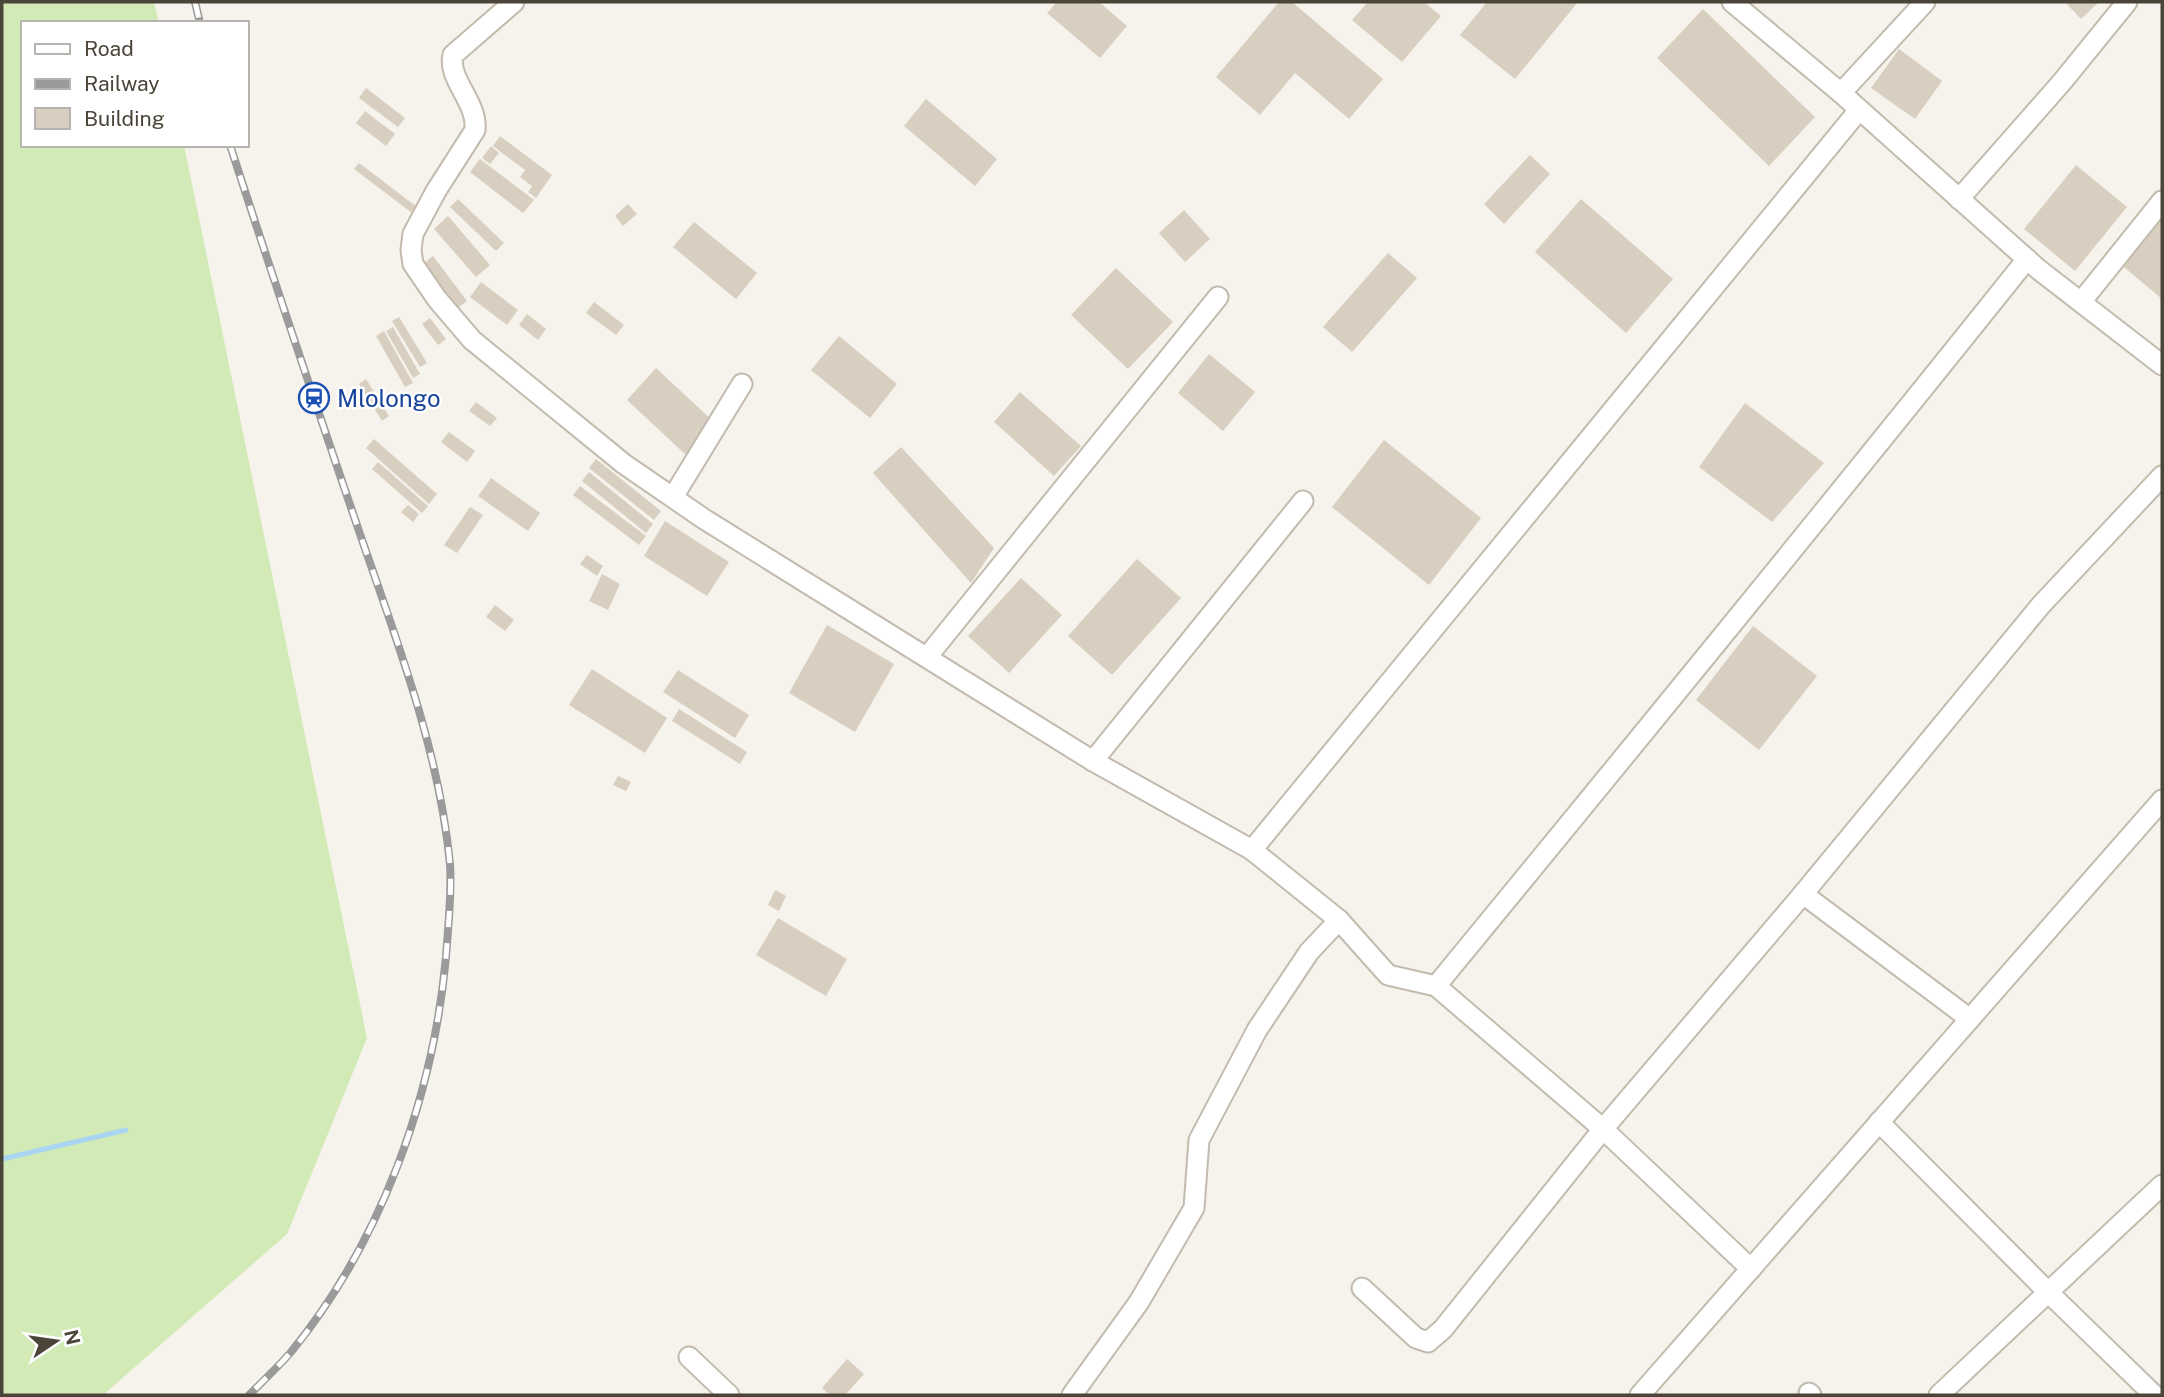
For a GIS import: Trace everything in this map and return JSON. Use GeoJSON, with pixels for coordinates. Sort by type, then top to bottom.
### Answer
{"type":"FeatureCollection","features":[{"type":"Feature","properties":{"kind":"street"},"geometry":{"type":"LineString","coordinates":[[513,2],[453,55],[453,67],[472,106],[475,130],[436,191],[413,234],[411,250],[413,264],[437,299],[472,340],[624,464],[673,498],[1093,761],[1252,850],[1339,920],[1388,975],[1436,986],[1603,1129],[1751,1269]]}},
{"type":"Feature","properties":{"kind":"street"},"geometry":{"type":"LineString","coordinates":[[1732,2],[1840,93],[2027,259],[2162,365]]}},
{"type":"Feature","properties":{"kind":"street"},"geometry":{"type":"LineString","coordinates":[[1840,93],[1925,2]]}},
{"type":"Feature","properties":{"kind":"street"},"geometry":{"type":"LineString","coordinates":[[1959,199],[2062,82],[2127,2]]}},
{"type":"Feature","properties":{"kind":"street"},"geometry":{"type":"LineString","coordinates":[[1252,850],[1859,110]]}},
{"type":"Feature","properties":{"kind":"street"},"geometry":{"type":"LineString","coordinates":[[2081,302],[2162,201]]}},
{"type":"Feature","properties":{"kind":"street"},"geometry":{"type":"LineString","coordinates":[[1436,986],[1806,536],[2027,259]]}},
{"type":"Feature","properties":{"kind":"street"},"geometry":{"type":"LineString","coordinates":[[927,657],[1217,297]]}},
{"type":"Feature","properties":{"kind":"street"},"geometry":{"type":"LineString","coordinates":[[673,498],[742,384]]}},
{"type":"Feature","properties":{"kind":"street"},"geometry":{"type":"LineString","coordinates":[[1362,1287],[1416,1338],[1428,1342],[1443,1329],[1603,1129],[1803,894],[2040,605],[2162,476]]}},
{"type":"Feature","properties":{"kind":"street"},"geometry":{"type":"LineString","coordinates":[[1093,761],[1303,501]]}},
{"type":"Feature","properties":{"kind":"street"},"geometry":{"type":"LineString","coordinates":[[1640,1395],[2162,800]]}},
{"type":"Feature","properties":{"kind":"street"},"geometry":{"type":"LineString","coordinates":[[1803,894],[1970,1019]]}},
{"type":"Feature","properties":{"kind":"street"},"geometry":{"type":"LineString","coordinates":[[1072,1395],[1139,1302],[1194,1208],[1199,1140],[1257,1030],[1309,952],[1339,920]]}},
{"type":"Feature","properties":{"kind":"street"},"geometry":{"type":"LineString","coordinates":[[1880,1122],[2154,1395]]}},
{"type":"Feature","properties":{"kind":"street"},"geometry":{"type":"LineString","coordinates":[[1939,1395],[2162,1185]]}},
{"type":"Feature","properties":{"kind":"street"},"geometry":{"type":"LineString","coordinates":[[689,1357],[729,1395]]}},
{"type":"Feature","properties":{"kind":"green space"},"geometry":{"type":"Polygon","coordinates":[[[2,2],[154,2],[159,21],[21,21],[21,147],[184,147],[367,1038],[287,1234],[103,1395],[2,1395],[2,2]]]}},
{"type":"Feature","properties":{"kind":"building"},"geometry":{"type":"Polygon","coordinates":[[[1057,2],[1099,2],[1127,26],[1100,58],[1047,13],[1057,2]]]}},
{"type":"Feature","properties":{"kind":"building"},"geometry":{"type":"Polygon","coordinates":[[[1279,2],[1292,2],[1383,79],[1349,119],[1295,73],[1260,115],[1216,77],[1279,2]]]}},
{"type":"Feature","properties":{"kind":"building"},"geometry":{"type":"Polygon","coordinates":[[[1368,2],[1424,2],[1441,16],[1402,62],[1352,20],[1368,2]]]}},
{"type":"Feature","properties":{"kind":"building"},"geometry":{"type":"Polygon","coordinates":[[[1487,2],[1578,2],[1515,79],[1460,35],[1487,2]]]}},
{"type":"Feature","properties":{"kind":"building"},"geometry":{"type":"Polygon","coordinates":[[[2065,2],[2099,2],[2081,19],[2065,2]]]}},
{"type":"Feature","properties":{"kind":"building"},"geometry":{"type":"Polygon","coordinates":[[[1703,9],[1815,117],[1769,166],[1657,58],[1703,9]]]}},
{"type":"Feature","properties":{"kind":"building"},"geometry":{"type":"Polygon","coordinates":[[[1899,49],[1942,81],[1915,119],[1871,88],[1899,49]]]}},
{"type":"Feature","properties":{"kind":"building"},"geometry":{"type":"Polygon","coordinates":[[[366,88],[405,118],[398,127],[359,98],[366,88]]]}},
{"type":"Feature","properties":{"kind":"building"},"geometry":{"type":"Polygon","coordinates":[[[926,99],[997,159],[975,186],[904,126],[926,99]]]}},
{"type":"Feature","properties":{"kind":"building"},"geometry":{"type":"Polygon","coordinates":[[[365,111],[395,134],[386,146],[356,123],[365,111]]]}},
{"type":"Feature","properties":{"kind":"building"},"geometry":{"type":"Polygon","coordinates":[[[500,136],[552,175],[536,198],[528,192],[532,186],[520,177],[525,170],[493,146],[500,136]]]}},
{"type":"Feature","properties":{"kind":"building"},"geometry":{"type":"Polygon","coordinates":[[[491,146],[499,153],[490,164],[482,158],[491,146]]]}},
{"type":"Feature","properties":{"kind":"building"},"geometry":{"type":"Polygon","coordinates":[[[1530,155],[1550,174],[1504,224],[1484,204],[1530,155]]]}},
{"type":"Feature","properties":{"kind":"building"},"geometry":{"type":"Polygon","coordinates":[[[480,159],[534,200],[523,213],[470,172],[480,159]]]}},
{"type":"Feature","properties":{"kind":"building"},"geometry":{"type":"Polygon","coordinates":[[[359,163],[417,207],[412,213],[354,169],[359,163]]]}},
{"type":"Feature","properties":{"kind":"building"},"geometry":{"type":"Polygon","coordinates":[[[2076,165],[2127,207],[2075,271],[2024,229],[2076,165]]]}},
{"type":"Feature","properties":{"kind":"building"},"geometry":{"type":"Polygon","coordinates":[[[458,199],[504,243],[496,251],[450,207],[458,199]]]}},
{"type":"Feature","properties":{"kind":"building"},"geometry":{"type":"Polygon","coordinates":[[[1581,199],[1673,279],[1626,333],[1535,252],[1581,199]]]}},
{"type":"Feature","properties":{"kind":"building"},"geometry":{"type":"Polygon","coordinates":[[[628,204],[637,214],[623,226],[615,216],[628,204]]]}},
{"type":"Feature","properties":{"kind":"building"},"geometry":{"type":"Polygon","coordinates":[[[1184,210],[1210,239],[1185,262],[1159,233],[1184,210]]]}},
{"type":"Feature","properties":{"kind":"building"},"geometry":{"type":"Polygon","coordinates":[[[2162,210],[2162,299],[2118,262],[2162,210]]]}},
{"type":"Feature","properties":{"kind":"building"},"geometry":{"type":"Polygon","coordinates":[[[448,216],[490,265],[476,277],[434,229],[448,216]]]}},
{"type":"Feature","properties":{"kind":"building"},"geometry":{"type":"Polygon","coordinates":[[[694,222],[757,273],[736,299],[673,247],[694,222]]]}},
{"type":"Feature","properties":{"kind":"building"},"geometry":{"type":"Polygon","coordinates":[[[1388,253],[1417,278],[1352,352],[1323,327],[1388,253]]]}},
{"type":"Feature","properties":{"kind":"building"},"geometry":{"type":"Polygon","coordinates":[[[433,256],[467,301],[455,310],[422,265],[433,256]]]}},
{"type":"Feature","properties":{"kind":"building"},"geometry":{"type":"Polygon","coordinates":[[[1116,268],[1173,322],[1128,369],[1071,315],[1116,268]]]}},
{"type":"Feature","properties":{"kind":"building"},"geometry":{"type":"Polygon","coordinates":[[[481,282],[518,310],[507,325],[470,297],[481,282]]]}},
{"type":"Feature","properties":{"kind":"building"},"geometry":{"type":"Polygon","coordinates":[[[594,302],[624,325],[616,335],[586,313],[594,302]]]}},
{"type":"Feature","properties":{"kind":"building"},"geometry":{"type":"Polygon","coordinates":[[[527,314],[546,329],[538,340],[519,325],[527,314]]]}},
{"type":"Feature","properties":{"kind":"building"},"geometry":{"type":"Polygon","coordinates":[[[399,317],[427,363],[420,367],[392,321],[399,317]]]}},
{"type":"Feature","properties":{"kind":"building"},"geometry":{"type":"Polygon","coordinates":[[[430,318],[446,339],[438,345],[422,324],[430,318]]]}},
{"type":"Feature","properties":{"kind":"building"},"geometry":{"type":"Polygon","coordinates":[[[393,327],[420,374],[413,378],[386,331],[393,327]]]}},
{"type":"Feature","properties":{"kind":"building"},"geometry":{"type":"Polygon","coordinates":[[[384,331],[413,383],[405,387],[376,336],[384,331]]]}},
{"type":"Feature","properties":{"kind":"building"},"geometry":{"type":"Polygon","coordinates":[[[839,336],[897,384],[870,418],[811,370],[839,336]]]}},
{"type":"Feature","properties":{"kind":"building"},"geometry":{"type":"Polygon","coordinates":[[[1209,354],[1255,392],[1223,431],[1178,393],[1209,354]]]}},
{"type":"Feature","properties":{"kind":"building"},"geometry":{"type":"Polygon","coordinates":[[[656,368],[715,423],[686,455],[627,400],[656,368]]]}},
{"type":"Feature","properties":{"kind":"building"},"geometry":{"type":"Polygon","coordinates":[[[366,379],[389,416],[382,421],[359,384],[366,379]]]}},
{"type":"Feature","properties":{"kind":"building"},"geometry":{"type":"Polygon","coordinates":[[[1020,392],[1081,446],[1054,476],[994,422],[1020,392]]]}},
{"type":"Feature","properties":{"kind":"building"},"geometry":{"type":"Polygon","coordinates":[[[476,402],[497,418],[490,426],[469,411],[476,402]]]}},
{"type":"Feature","properties":{"kind":"building"},"geometry":{"type":"Polygon","coordinates":[[[1745,403],[1824,463],[1772,522],[1699,467],[1745,403]]]}},
{"type":"Feature","properties":{"kind":"building"},"geometry":{"type":"Polygon","coordinates":[[[449,432],[475,451],[467,462],[441,442],[449,432]]]}},
{"type":"Feature","properties":{"kind":"building"},"geometry":{"type":"Polygon","coordinates":[[[374,439],[437,494],[429,504],[366,448],[374,439]]]}},
{"type":"Feature","properties":{"kind":"building"},"geometry":{"type":"Polygon","coordinates":[[[1384,440],[1481,518],[1429,585],[1332,507],[1384,440]]]}},
{"type":"Feature","properties":{"kind":"building"},"geometry":{"type":"Polygon","coordinates":[[[901,447],[994,548],[971,583],[873,473],[901,447]]]}},
{"type":"Feature","properties":{"kind":"building"},"geometry":{"type":"Polygon","coordinates":[[[596,459],[661,511],[654,520],[589,468],[596,459]]]}},
{"type":"Feature","properties":{"kind":"building"},"geometry":{"type":"Polygon","coordinates":[[[378,462],[428,506],[422,513],[372,469],[378,462]]]}},
{"type":"Feature","properties":{"kind":"building"},"geometry":{"type":"Polygon","coordinates":[[[589,472],[653,524],[646,533],[582,481],[589,472]]]}},
{"type":"Feature","properties":{"kind":"building"},"geometry":{"type":"Polygon","coordinates":[[[491,478],[540,513],[528,531],[478,496],[491,478]]]}},
{"type":"Feature","properties":{"kind":"building"},"geometry":{"type":"Polygon","coordinates":[[[580,486],[646,536],[639,545],[573,495],[580,486]]]}},
{"type":"Feature","properties":{"kind":"building"},"geometry":{"type":"Polygon","coordinates":[[[408,505],[419,514],[413,522],[401,512],[408,505]]]}},
{"type":"Feature","properties":{"kind":"building"},"geometry":{"type":"Polygon","coordinates":[[[470,507],[483,515],[457,553],[444,545],[470,507]]]}},
{"type":"Feature","properties":{"kind":"building"},"geometry":{"type":"Polygon","coordinates":[[[665,521],[729,562],[707,596],[644,556],[665,521]]]}},
{"type":"Feature","properties":{"kind":"building"},"geometry":{"type":"Polygon","coordinates":[[[587,555],[603,566],[597,576],[580,564],[587,555]]]}},
{"type":"Feature","properties":{"kind":"building"},"geometry":{"type":"Polygon","coordinates":[[[1137,559],[1181,598],[1112,675],[1068,636],[1137,559]]]}},
{"type":"Feature","properties":{"kind":"building"},"geometry":{"type":"Polygon","coordinates":[[[602,574],[620,584],[608,610],[589,601],[602,574]]]}},
{"type":"Feature","properties":{"kind":"building"},"geometry":{"type":"Polygon","coordinates":[[[1021,578],[1062,615],[1009,673],[968,636],[1021,578]]]}},
{"type":"Feature","properties":{"kind":"building"},"geometry":{"type":"Polygon","coordinates":[[[495,605],[514,620],[505,631],[486,617],[495,605]]]}},
{"type":"Feature","properties":{"kind":"building"},"geometry":{"type":"Polygon","coordinates":[[[827,625],[894,664],[855,732],[789,693],[827,625]]]}},
{"type":"Feature","properties":{"kind":"building"},"geometry":{"type":"Polygon","coordinates":[[[1753,626],[1817,676],[1759,750],[1696,700],[1753,626]]]}},
{"type":"Feature","properties":{"kind":"building"},"geometry":{"type":"Polygon","coordinates":[[[592,669],[667,718],[645,753],[569,705],[592,669]]]}},
{"type":"Feature","properties":{"kind":"building"},"geometry":{"type":"Polygon","coordinates":[[[678,670],[749,715],[735,738],[663,692],[678,670]]]}},
{"type":"Feature","properties":{"kind":"building"},"geometry":{"type":"Polygon","coordinates":[[[679,709],[747,752],[740,764],[672,721],[679,709]]]}},
{"type":"Feature","properties":{"kind":"building"},"geometry":{"type":"Polygon","coordinates":[[[618,776],[631,782],[626,791],[613,785],[618,776]]]}},
{"type":"Feature","properties":{"kind":"building"},"geometry":{"type":"Polygon","coordinates":[[[775,890],[786,896],[779,911],[768,905],[775,890]]]}},
{"type":"Feature","properties":{"kind":"building"},"geometry":{"type":"Polygon","coordinates":[[[778,918],[847,959],[826,996],[756,955],[778,918]]]}},
{"type":"Feature","properties":{"kind":"building"},"geometry":{"type":"Polygon","coordinates":[[[847,1359],[864,1374],[845,1395],[830,1395],[822,1388],[847,1359]]]}},
{"type":"Feature","properties":{"kind":"waterway"},"geometry":{"type":"LineString","coordinates":[[2,1159],[126,1130]]}},
{"type":"Feature","properties":{"kind":"railway"},"geometry":{"type":"LineString","coordinates":[[195,2],[200,21]]}},
{"type":"Feature","properties":{"kind":"railway"},"geometry":{"type":"LineString","coordinates":[[231,147],[415,696],[436,779],[450,864],[446,957],[439,1010],[429,1063],[397,1166],[376,1216],[323,1309],[291,1352],[249,1395]]}},
{"type":"Feature","properties":{"kind":"place","name":"Mlolongo"},"geometry":{"type":"Point","coordinates":[314,398]}}]}
